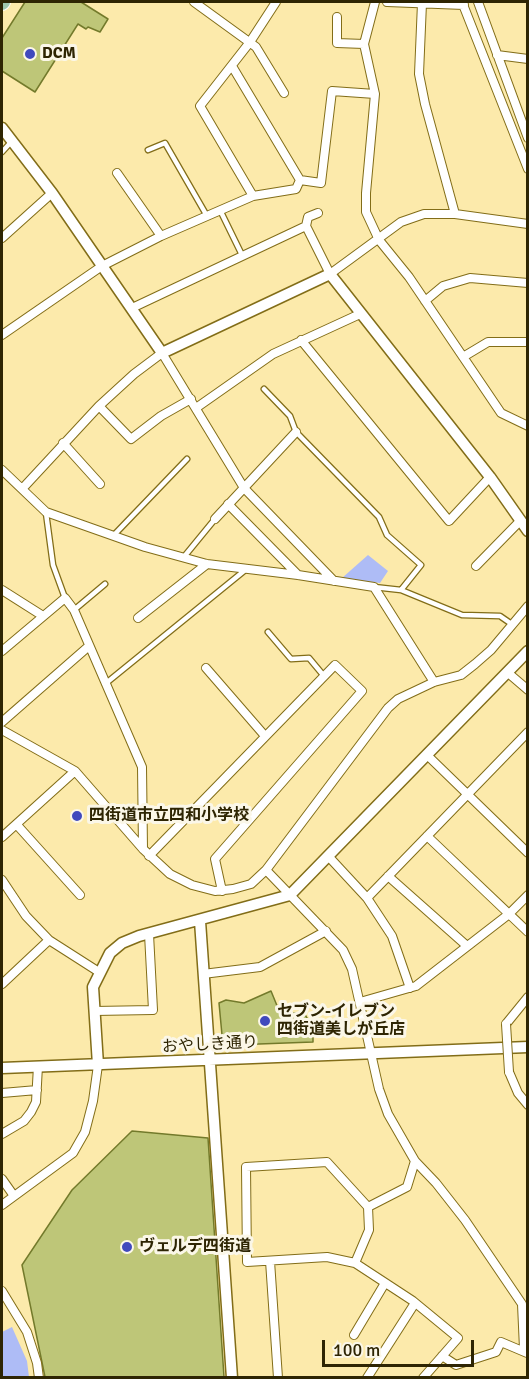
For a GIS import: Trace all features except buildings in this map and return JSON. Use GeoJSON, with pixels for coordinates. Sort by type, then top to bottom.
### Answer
{"type":"FeatureCollection","features":[{"type":"Feature","properties":{"kind":"street"},"geometry":{"type":"LineString","coordinates":[[195,2],[256,47],[284,93]]}},
{"type":"Feature","properties":{"kind":"street"},"geometry":{"type":"LineString","coordinates":[[254,196],[200,106],[250,42],[276,2]]}},
{"type":"Feature","properties":{"kind":"street"},"geometry":{"type":"LineString","coordinates":[[375,2],[364,44],[375,94],[365,204],[380,240],[501,413],[528,426]]}},
{"type":"Feature","properties":{"kind":"street"},"geometry":{"type":"LineString","coordinates":[[387,2],[463,3],[528,169]]}},
{"type":"Feature","properties":{"kind":"street"},"geometry":{"type":"LineString","coordinates":[[478,2],[528,138]]}},
{"type":"Feature","properties":{"kind":"street"},"geometry":{"type":"LineString","coordinates":[[422,3],[419,74],[455,214]]}},
{"type":"Feature","properties":{"kind":"street"},"geometry":{"type":"LineString","coordinates":[[337,17],[337,43],[364,44]]}},
{"type":"Feature","properties":{"kind":"street"},"geometry":{"type":"LineString","coordinates":[[497,55],[528,59]]}},
{"type":"Feature","properties":{"kind":"street"},"geometry":{"type":"LineString","coordinates":[[232,66],[300,180]]}},
{"type":"Feature","properties":{"kind":"street"},"geometry":{"type":"LineString","coordinates":[[300,180],[321,183],[332,91],[375,94]]}},
{"type":"Feature","properties":{"kind":"street"},"geometry":{"type":"LineString","coordinates":[[2,128],[52,193],[132,308],[244,488],[335,581]]}},
{"type":"Feature","properties":{"kind":"street"},"geometry":{"type":"LineString","coordinates":[[117,173],[161,236]]}},
{"type":"Feature","properties":{"kind":"street"},"geometry":{"type":"LineString","coordinates":[[2,335],[102,266],[161,236],[254,196],[296,189],[300,180]]}},
{"type":"Feature","properties":{"kind":"street"},"geometry":{"type":"LineString","coordinates":[[3,235],[52,193]]}},
{"type":"Feature","properties":{"kind":"street"},"geometry":{"type":"LineString","coordinates":[[318,213],[308,217],[306,226],[330,274],[490,477],[528,531]]}},
{"type":"Feature","properties":{"kind":"street"},"geometry":{"type":"LineString","coordinates":[[22,489],[99,406],[134,374],[162,353],[330,274],[412,217],[435,213],[455,214],[528,224]]}},
{"type":"Feature","properties":{"kind":"street"},"geometry":{"type":"LineString","coordinates":[[132,308],[306,226]]}},
{"type":"Feature","properties":{"kind":"street"},"geometry":{"type":"LineString","coordinates":[[424,301],[443,286],[470,278],[528,283]]}},
{"type":"Feature","properties":{"kind":"street"},"geometry":{"type":"LineString","coordinates":[[196,408],[273,354],[360,314]]}},
{"type":"Feature","properties":{"kind":"street"},"geometry":{"type":"LineString","coordinates":[[301,340],[449,521],[490,477]]}},
{"type":"Feature","properties":{"kind":"street"},"geometry":{"type":"LineString","coordinates":[[463,357],[488,342],[528,342]]}},
{"type":"Feature","properties":{"kind":"street"},"geometry":{"type":"LineString","coordinates":[[99,406],[131,439],[161,416],[190,399]]}},
{"type":"Feature","properties":{"kind":"street"},"geometry":{"type":"LineString","coordinates":[[215,519],[296,432]]}},
{"type":"Feature","properties":{"kind":"street"},"geometry":{"type":"LineString","coordinates":[[63,443],[100,484]]}},
{"type":"Feature","properties":{"kind":"street"},"geometry":{"type":"LineString","coordinates":[[2,470],[46,512],[113,536],[207,564],[244,571],[298,575],[374,587],[434,682]]}},
{"type":"Feature","properties":{"kind":"street"},"geometry":{"type":"LineString","coordinates":[[228,504],[298,575]]}},
{"type":"Feature","properties":{"kind":"street"},"geometry":{"type":"LineString","coordinates":[[476,567],[521,520]]}},
{"type":"Feature","properties":{"kind":"street"},"geometry":{"type":"LineString","coordinates":[[138,618],[207,564]]}},
{"type":"Feature","properties":{"kind":"street"},"geometry":{"type":"LineString","coordinates":[[2,590],[43,616]]}},
{"type":"Feature","properties":{"kind":"street"},"geometry":{"type":"LineString","coordinates":[[2,651],[65,598],[74,610],[141,767],[146,853]]}},
{"type":"Feature","properties":{"kind":"street"},"geometry":{"type":"LineString","coordinates":[[2,730],[75,771],[146,853],[170,874],[192,885],[222,891],[251,884],[266,870],[388,708],[398,699],[434,682],[460,675],[492,650],[528,606]]}},
{"type":"Feature","properties":{"kind":"street"},"geometry":{"type":"LineString","coordinates":[[2,722],[89,646]]}},
{"type":"Feature","properties":{"kind":"street"},"geometry":{"type":"LineString","coordinates":[[2,1205],[74,1153],[85,1132],[91,1111],[98,1065],[93,987],[110,953],[122,943],[149,934],[290,895],[528,651]]}},
{"type":"Feature","properties":{"kind":"street"},"geometry":{"type":"LineString","coordinates":[[146,853],[334,665],[362,691],[215,859],[222,891]]}},
{"type":"Feature","properties":{"kind":"street"},"geometry":{"type":"LineString","coordinates":[[206,668],[265,736]]}},
{"type":"Feature","properties":{"kind":"street"},"geometry":{"type":"LineString","coordinates":[[507,672],[528,690]]}},
{"type":"Feature","properties":{"kind":"street"},"geometry":{"type":"LineString","coordinates":[[367,898],[528,732]]}},
{"type":"Feature","properties":{"kind":"street"},"geometry":{"type":"LineString","coordinates":[[428,755],[528,854]]}},
{"type":"Feature","properties":{"kind":"street"},"geometry":{"type":"LineString","coordinates":[[2,837],[75,771]]}},
{"type":"Feature","properties":{"kind":"street"},"geometry":{"type":"LineString","coordinates":[[16,825],[80,895]]}},
{"type":"Feature","properties":{"kind":"street"},"geometry":{"type":"LineString","coordinates":[[427,836],[528,932]]}},
{"type":"Feature","properties":{"kind":"street"},"geometry":{"type":"LineString","coordinates":[[329,857],[367,898],[392,936],[410,988]]}},
{"type":"Feature","properties":{"kind":"street"},"geometry":{"type":"LineString","coordinates":[[266,870],[343,950],[352,969],[379,1089],[388,1114],[415,1161],[465,1220],[522,1304],[524,1348],[527,1353]]}},
{"type":"Feature","properties":{"kind":"street"},"geometry":{"type":"LineString","coordinates":[[388,876],[467,946]]}},
{"type":"Feature","properties":{"kind":"street"},"geometry":{"type":"LineString","coordinates":[[2,880],[26,916],[49,940],[99,972]]}},
{"type":"Feature","properties":{"kind":"street"},"geometry":{"type":"LineString","coordinates":[[360,1002],[416,986],[509,914],[528,895]]}},
{"type":"Feature","properties":{"kind":"street"},"geometry":{"type":"LineString","coordinates":[[200,921],[232,1377]]}},
{"type":"Feature","properties":{"kind":"street"},"geometry":{"type":"LineString","coordinates":[[203,974],[260,967],[326,932]]}},
{"type":"Feature","properties":{"kind":"street"},"geometry":{"type":"LineString","coordinates":[[94,1011],[153,1010],[149,934]]}},
{"type":"Feature","properties":{"kind":"street"},"geometry":{"type":"LineString","coordinates":[[2,984],[49,940]]}},
{"type":"Feature","properties":{"kind":"street"},"geometry":{"type":"LineString","coordinates":[[528,996],[506,1024],[509,1072],[518,1093],[528,1106]]}},
{"type":"Feature","properties":{"kind":"street","name":"おやしき通り"},"geometry":{"type":"LineString","coordinates":[[2,1068],[528,1047]]}},
{"type":"Feature","properties":{"kind":"street"},"geometry":{"type":"LineString","coordinates":[[2,1134],[24,1121],[31,1113],[36,1102],[38,1066]]}},
{"type":"Feature","properties":{"kind":"street"},"geometry":{"type":"LineString","coordinates":[[2,1093],[37,1090]]}},
{"type":"Feature","properties":{"kind":"street"},"geometry":{"type":"LineString","coordinates":[[368,1208],[407,1187],[415,1161]]}},
{"type":"Feature","properties":{"kind":"street"},"geometry":{"type":"LineString","coordinates":[[356,1263],[369,1230],[368,1208],[327,1162],[246,1167],[247,1262],[327,1257],[356,1263],[416,1303],[458,1338],[423,1377]]}},
{"type":"Feature","properties":{"kind":"street"},"geometry":{"type":"LineString","coordinates":[[2,1179],[14,1196]]}},
{"type":"Feature","properties":{"kind":"street"},"geometry":{"type":"LineString","coordinates":[[270,1261],[278,1377]]}},
{"type":"Feature","properties":{"kind":"street"},"geometry":{"type":"LineString","coordinates":[[354,1335],[385,1283]]}},
{"type":"Feature","properties":{"kind":"street"},"geometry":{"type":"LineString","coordinates":[[2,1291],[27,1332],[38,1363],[39,1377]]}},
{"type":"Feature","properties":{"kind":"street"},"geometry":{"type":"LineString","coordinates":[[367,1377],[416,1303]]}},
{"type":"Feature","properties":{"kind":"street"},"geometry":{"type":"LineString","coordinates":[[442,1356],[456,1365],[496,1352],[501,1342],[527,1353]]}},
{"type":"Feature","properties":{"kind":"lane"},"geometry":{"type":"LineString","coordinates":[[2,152],[13,140]]}},
{"type":"Feature","properties":{"kind":"lane"},"geometry":{"type":"LineString","coordinates":[[148,150],[165,143],[207,216]]}},
{"type":"Feature","properties":{"kind":"lane"},"geometry":{"type":"LineString","coordinates":[[220,210],[242,255]]}},
{"type":"Feature","properties":{"kind":"lane"},"geometry":{"type":"LineString","coordinates":[[264,389],[290,416],[296,432],[378,518],[387,535],[421,565],[401,590]]}},
{"type":"Feature","properties":{"kind":"lane"},"geometry":{"type":"LineString","coordinates":[[113,536],[187,459]]}},
{"type":"Feature","properties":{"kind":"lane"},"geometry":{"type":"LineString","coordinates":[[46,512],[53,565],[65,598]]}},
{"type":"Feature","properties":{"kind":"lane"},"geometry":{"type":"LineString","coordinates":[[183,558],[215,519]]}},
{"type":"Feature","properties":{"kind":"lane"},"geometry":{"type":"LineString","coordinates":[[105,684],[244,571]]}},
{"type":"Feature","properties":{"kind":"lane"},"geometry":{"type":"LineString","coordinates":[[74,610],[105,584]]}},
{"type":"Feature","properties":{"kind":"lane"},"geometry":{"type":"LineString","coordinates":[[374,587],[401,590],[462,615],[500,616],[513,625]]}},
{"type":"Feature","properties":{"kind":"lane"},"geometry":{"type":"LineString","coordinates":[[268,632],[291,659],[309,658],[324,676]]}},
{"type":"Feature","properties":{"kind":"shaded area"},"geometry":{"type":"Polygon","coordinates":[[[368,555],[388,571],[380,583],[342,578],[368,555]]]}},
{"type":"Feature","properties":{"kind":"shaded area"},"geometry":{"type":"Polygon","coordinates":[[[12,1327],[27,1361],[29,1377],[2,1377],[2,1332],[12,1327]]]}},
{"type":"Feature","properties":{"kind":"place","name":"DCM"},"geometry":{"type":"Point","coordinates":[30,54]}},
{"type":"Feature","properties":{"kind":"place","name":"四街道市立四和小学校"},"geometry":{"type":"Point","coordinates":[77,816]}},
{"type":"Feature","properties":{"kind":"place","name":"セブン-イレブン 四街道美しが丘店"},"geometry":{"type":"Point","coordinates":[265,1021]}},
{"type":"Feature","properties":{"kind":"place","name":"ヴェルデ四街道"},"geometry":{"type":"Point","coordinates":[127,1247]}}]}
